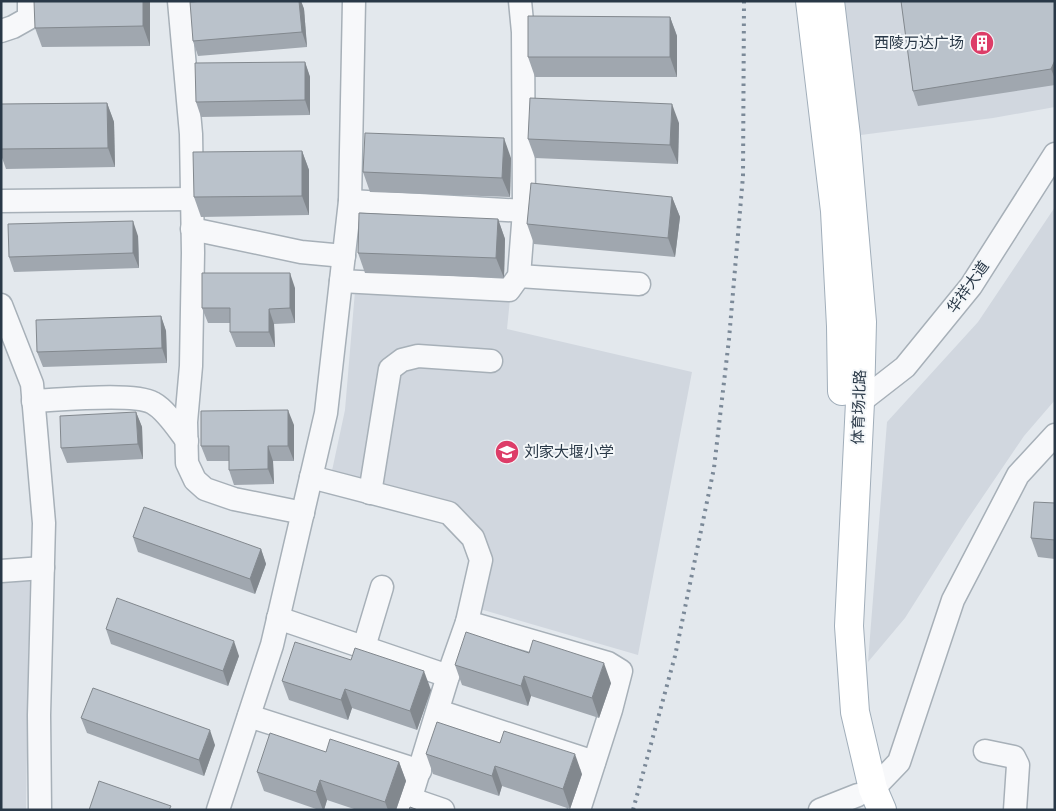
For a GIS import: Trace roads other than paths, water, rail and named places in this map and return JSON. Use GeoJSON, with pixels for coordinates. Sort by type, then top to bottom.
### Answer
{"type":"FeatureCollection","features":[{"type":"Feature","properties":{"kind":"main road","name":"体育场北路"},"geometry":{"type":"LineString","coordinates":[[810,1],[835,211],[841,326],[843,404],[834,634],[839,718],[869,801]]}},
{"type":"Feature","properties":{"kind":"main road","name":"体育场北路"},"geometry":{"type":"LineString","coordinates":[[830,1],[846,136],[862,322],[849,626],[855,712],[869,801]]}},
{"type":"Feature","properties":{"kind":"street"},"geometry":{"type":"LineString","coordinates":[[1,30],[13,27],[29,18],[29,1]]}},
{"type":"Feature","properties":{"kind":"street"},"geometry":{"type":"LineString","coordinates":[[179,1],[191,134],[191,366],[186,422],[187,463],[195,480],[205,489],[234,499],[303,512]]}},
{"type":"Feature","properties":{"kind":"street"},"geometry":{"type":"LineString","coordinates":[[225,808],[248,716],[272,646],[326,413],[350,201],[354,1]]}},
{"type":"Feature","properties":{"kind":"street"},"geometry":{"type":"LineString","coordinates":[[341,281],[509,290],[519,276],[524,211],[520,1]]}},
{"type":"Feature","properties":{"kind":"street","name":"华祥大道"},"geometry":{"type":"LineString","coordinates":[[860,402],[905,367],[971,286],[1055,154]]}},
{"type":"Feature","properties":{"kind":"street"},"geometry":{"type":"LineString","coordinates":[[1,202],[192,200]]}},
{"type":"Feature","properties":{"kind":"street"},"geometry":{"type":"LineString","coordinates":[[350,201],[524,211]]}},
{"type":"Feature","properties":{"kind":"street"},"geometry":{"type":"LineString","coordinates":[[192,228],[302,252],[344,256]]}},
{"type":"Feature","properties":{"kind":"street"},"geometry":{"type":"LineString","coordinates":[[519,276],[639,284]]}},
{"type":"Feature","properties":{"kind":"street"},"geometry":{"type":"LineString","coordinates":[[1,305],[32,384],[44,523],[39,715],[40,810]]}},
{"type":"Feature","properties":{"kind":"street"},"geometry":{"type":"LineString","coordinates":[[370,492],[390,369],[402,360],[418,356],[491,360]]}},
{"type":"Feature","properties":{"kind":"street"},"geometry":{"type":"LineString","coordinates":[[33,401],[132,397],[153,403],[170,418],[187,441]]}},
{"type":"Feature","properties":{"kind":"street"},"geometry":{"type":"LineString","coordinates":[[820,810],[869,801],[899,762],[954,600],[1018,475],[1055,435]]}},
{"type":"Feature","properties":{"kind":"street"},"geometry":{"type":"LineString","coordinates":[[311,478],[449,512],[473,538],[481,560],[467,622],[448,676],[409,804],[442,810]]}},
{"type":"Feature","properties":{"kind":"street"},"geometry":{"type":"LineString","coordinates":[[1,571],[43,568]]}},
{"type":"Feature","properties":{"kind":"street"},"geometry":{"type":"LineString","coordinates":[[364,647],[382,587]]}},
{"type":"Feature","properties":{"kind":"street"},"geometry":{"type":"LineString","coordinates":[[278,618],[448,676]]}},
{"type":"Feature","properties":{"kind":"street"},"geometry":{"type":"LineString","coordinates":[[467,622],[608,663],[621,671],[611,710],[579,810]]}},
{"type":"Feature","properties":{"kind":"street"},"geometry":{"type":"LineString","coordinates":[[438,711],[594,762]]}},
{"type":"Feature","properties":{"kind":"street"},"geometry":{"type":"LineString","coordinates":[[248,716],[420,770]]}},
{"type":"Feature","properties":{"kind":"street"},"geometry":{"type":"LineString","coordinates":[[985,752],[1014,757],[1018,765],[1015,810]]}},
{"type":"Feature","properties":{"kind":"railway"},"geometry":{"type":"LineString","coordinates":[[633,810],[675,656],[714,468],[729,339],[743,176],[744,1]]}},
{"type":"Feature","properties":{"kind":"place","name":"西陵万达广场"},"geometry":{"type":"Point","coordinates":[982,43]}},
{"type":"Feature","properties":{"kind":"place","name":"刘家大堰小学"},"geometry":{"type":"Point","coordinates":[507,452]}}]}
